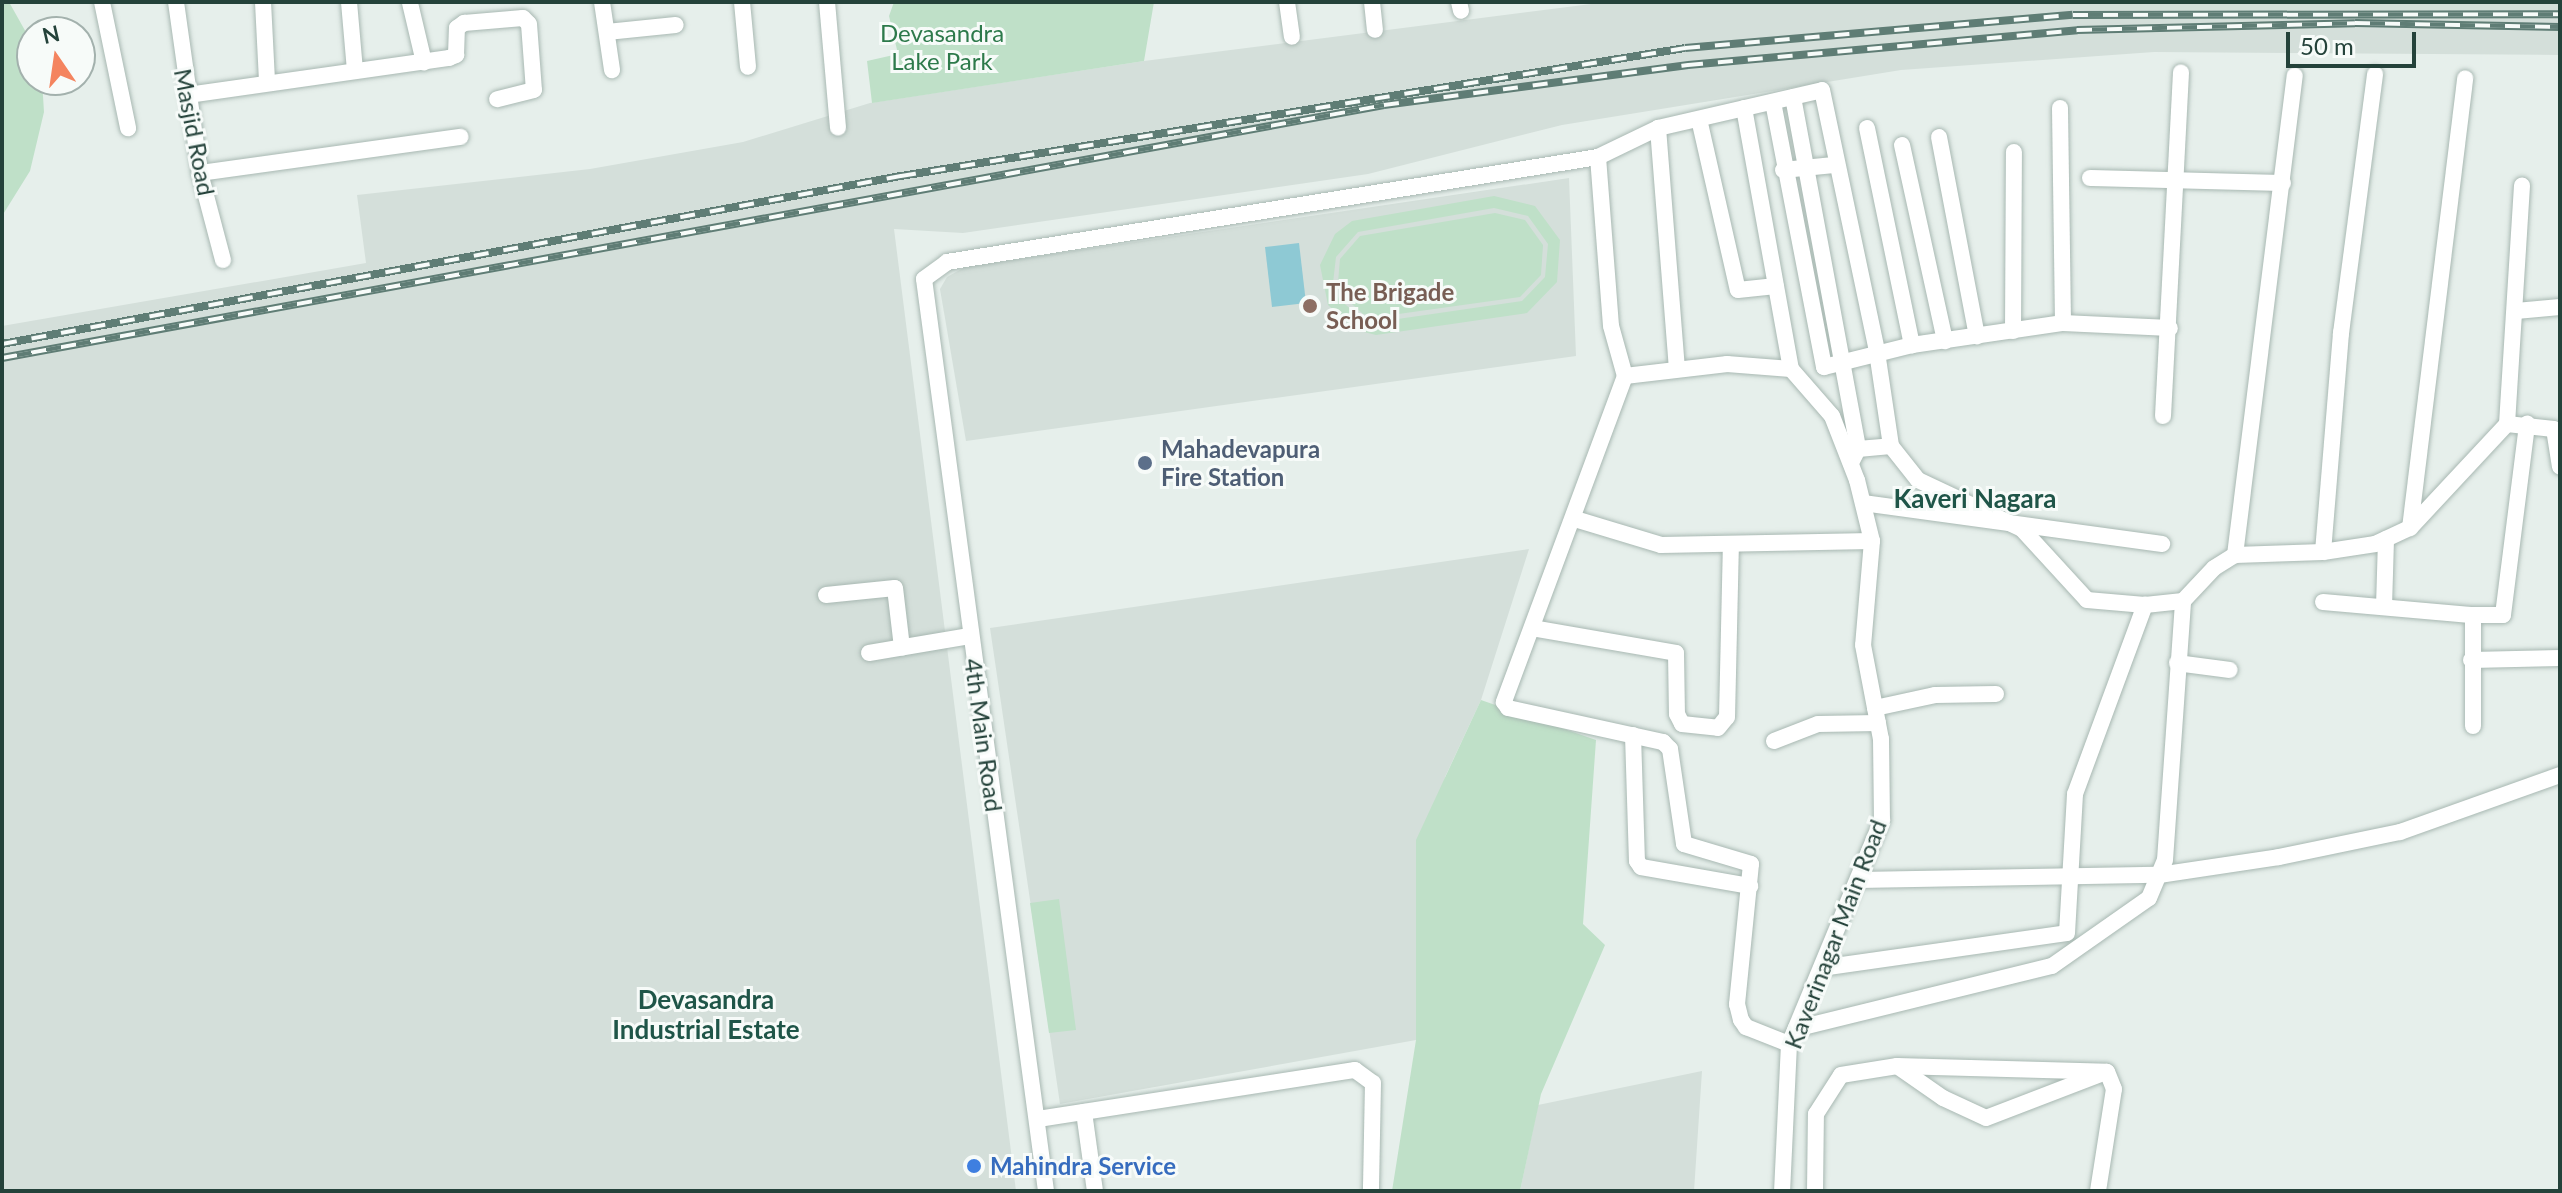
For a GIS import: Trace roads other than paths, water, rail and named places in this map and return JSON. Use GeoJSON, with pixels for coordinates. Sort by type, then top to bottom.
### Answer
{"type":"FeatureCollection","features":[{"type":"Feature","properties":{"kind":"street"},"geometry":{"type":"LineString","coordinates":[[102,2],[128,128]]}},
{"type":"Feature","properties":{"kind":"street","name":"Masjid Road"},"geometry":{"type":"LineString","coordinates":[[176,2],[200,173],[223,260]]}},
{"type":"Feature","properties":{"kind":"street"},"geometry":{"type":"LineString","coordinates":[[263,2],[267,82]]}},
{"type":"Feature","properties":{"kind":"street"},"geometry":{"type":"LineString","coordinates":[[349,2],[355,71]]}},
{"type":"Feature","properties":{"kind":"street"},"geometry":{"type":"LineString","coordinates":[[602,2],[612,70]]}},
{"type":"Feature","properties":{"kind":"street"},"geometry":{"type":"LineString","coordinates":[[742,2],[748,67]]}},
{"type":"Feature","properties":{"kind":"street"},"geometry":{"type":"LineString","coordinates":[[827,2],[838,128]]}},
{"type":"Feature","properties":{"kind":"street"},"geometry":{"type":"LineString","coordinates":[[1287,2],[1292,37]]}},
{"type":"Feature","properties":{"kind":"street"},"geometry":{"type":"LineString","coordinates":[[1372,2],[1375,30]]}},
{"type":"Feature","properties":{"kind":"street"},"geometry":{"type":"LineString","coordinates":[[410,3],[424,62]]}},
{"type":"Feature","properties":{"kind":"street"},"geometry":{"type":"LineString","coordinates":[[188,95],[456,55],[456,34],[464,23],[523,18],[529,24],[534,90],[497,99]]}},
{"type":"Feature","properties":{"kind":"street"},"geometry":{"type":"LineString","coordinates":[[607,32],[676,25]]}},
{"type":"Feature","properties":{"kind":"street"},"geometry":{"type":"LineString","coordinates":[[2163,416],[2181,72]]}},
{"type":"Feature","properties":{"kind":"street"},"geometry":{"type":"LineString","coordinates":[[2323,552],[2341,333],[2375,74]]}},
{"type":"Feature","properties":{"kind":"street"},"geometry":{"type":"LineString","coordinates":[[2235,555],[2295,76]]}},
{"type":"Feature","properties":{"kind":"street"},"geometry":{"type":"LineString","coordinates":[[2410,528],[2465,78]]}},
{"type":"Feature","properties":{"kind":"street"},"geometry":{"type":"LineString","coordinates":[[1789,1044],[1746,1027],[1741,1020],[1737,1004],[1751,864],[1743,859],[1684,844],[1675,756],[1663,742],[1508,708],[1505,696],[1575,519],[1625,376],[1607,294],[1598,157],[1658,128],[1822,90],[1834,165],[1877,352],[1891,446],[1918,480],[2022,529],[2087,600],[2145,605],[2183,601]]}},
{"type":"Feature","properties":{"kind":"street"},"geometry":{"type":"LineString","coordinates":[[1793,97],[1845,364],[1854,456],[1891,446]]}},
{"type":"Feature","properties":{"kind":"street"},"geometry":{"type":"LineString","coordinates":[[1773,102],[1783,170],[1821,363],[1845,364],[1877,352],[1912,345],[2063,323],[2170,328]]}},
{"type":"Feature","properties":{"kind":"street"},"geometry":{"type":"LineString","coordinates":[[1625,376],[1727,364],[1791,369],[1744,108]]}},
{"type":"Feature","properties":{"kind":"street"},"geometry":{"type":"LineString","coordinates":[[2060,108],[2063,323]]}},
{"type":"Feature","properties":{"kind":"street"},"geometry":{"type":"LineString","coordinates":[[1699,119],[1738,290],[1776,286]]}},
{"type":"Feature","properties":{"kind":"street"},"geometry":{"type":"LineString","coordinates":[[1658,128],[1677,368]]}},
{"type":"Feature","properties":{"kind":"street"},"geometry":{"type":"LineString","coordinates":[[1867,128],[1912,345]]}},
{"type":"Feature","properties":{"kind":"street"},"geometry":{"type":"LineString","coordinates":[[200,173],[461,137]]}},
{"type":"Feature","properties":{"kind":"street"},"geometry":{"type":"LineString","coordinates":[[1939,137],[1977,336]]}},
{"type":"Feature","properties":{"kind":"street"},"geometry":{"type":"LineString","coordinates":[[1902,145],[1945,341]]}},
{"type":"Feature","properties":{"kind":"street"},"geometry":{"type":"LineString","coordinates":[[2013,331],[2014,152]]}},
{"type":"Feature","properties":{"kind":"street","name":"4th Main Road"},"geometry":{"type":"LineString","coordinates":[[1046,1191],[924,279],[947,262],[1598,157]]}},
{"type":"Feature","properties":{"kind":"street"},"geometry":{"type":"LineString","coordinates":[[1783,170],[1834,165]]}},
{"type":"Feature","properties":{"kind":"street"},"geometry":{"type":"LineString","coordinates":[[2090,178],[2283,183]]}},
{"type":"Feature","properties":{"kind":"street"},"geometry":{"type":"LineString","coordinates":[[1799,1028],[2052,966],[2149,898],[2165,860],[2183,601],[2214,568],[2235,555],[2323,552],[2386,539],[2410,528],[2507,424],[2522,185]]}},
{"type":"Feature","properties":{"kind":"street"},"geometry":{"type":"LineString","coordinates":[[2516,311],[2560,307]]}},
{"type":"Feature","properties":{"kind":"street","name":"Kaverinagar Main Road"},"geometry":{"type":"LineString","coordinates":[[1782,1191],[1789,1044],[1799,1028],[1882,820],[1877,716],[1863,645],[1872,541],[1854,456],[1832,416],[1791,369]]}},
{"type":"Feature","properties":{"kind":"street"},"geometry":{"type":"LineString","coordinates":[[2507,424],[2557,429],[2560,467]]}},
{"type":"Feature","properties":{"kind":"street"},"geometry":{"type":"LineString","coordinates":[[2323,602],[2503,615],[2527,424]]}},
{"type":"Feature","properties":{"kind":"street"},"geometry":{"type":"LineString","coordinates":[[1863,503],[2022,529],[2162,544]]}},
{"type":"Feature","properties":{"kind":"street"},"geometry":{"type":"LineString","coordinates":[[1575,519],[1661,545],[1731,547],[1872,541]]}},
{"type":"Feature","properties":{"kind":"street"},"geometry":{"type":"LineString","coordinates":[[2384,607],[2386,539]]}},
{"type":"Feature","properties":{"kind":"street"},"geometry":{"type":"LineString","coordinates":[[1532,628],[1676,653],[1677,714],[1682,724],[1718,728],[1727,717],[1731,547]]}},
{"type":"Feature","properties":{"kind":"street"},"geometry":{"type":"LineString","coordinates":[[826,595],[895,588],[902,648]]}},
{"type":"Feature","properties":{"kind":"street"},"geometry":{"type":"LineString","coordinates":[[1821,968],[2067,933],[2075,794],[2145,605]]}},
{"type":"Feature","properties":{"kind":"street"},"geometry":{"type":"LineString","coordinates":[[2470,615],[2473,726]]}},
{"type":"Feature","properties":{"kind":"street"},"geometry":{"type":"LineString","coordinates":[[869,653],[970,636]]}},
{"type":"Feature","properties":{"kind":"street"},"geometry":{"type":"LineString","coordinates":[[2471,660],[2560,658]]}},
{"type":"Feature","properties":{"kind":"street"},"geometry":{"type":"LineString","coordinates":[[2177,663],[2230,670]]}},
{"type":"Feature","properties":{"kind":"street"},"geometry":{"type":"LineString","coordinates":[[1774,741],[1818,724],[1877,716],[1935,695],[1996,694]]}},
{"type":"Feature","properties":{"kind":"street"},"geometry":{"type":"LineString","coordinates":[[1633,735],[1637,861],[1641,867],[1750,886]]}},
{"type":"Feature","properties":{"kind":"street"},"geometry":{"type":"LineString","coordinates":[[1858,880],[2159,875],[2353,845],[2560,775]]}},
{"type":"Feature","properties":{"kind":"street"},"geometry":{"type":"LineString","coordinates":[[1897,1066],[1943,1098],[1986,1118],[2107,1072]]}},
{"type":"Feature","properties":{"kind":"street"},"geometry":{"type":"LineString","coordinates":[[1815,1191],[1816,1114],[1841,1075],[1897,1066],[2107,1072]]}},
{"type":"Feature","properties":{"kind":"street"},"geometry":{"type":"LineString","coordinates":[[1038,1119],[1355,1070],[1373,1083],[1371,1191]]}},
{"type":"Feature","properties":{"kind":"street"},"geometry":{"type":"LineString","coordinates":[[2098,1191],[2114,1089],[2107,1072]]}},
{"type":"Feature","properties":{"kind":"street"},"geometry":{"type":"LineString","coordinates":[[1084,1112],[1095,1191]]}},
{"type":"Feature","properties":{"kind":"water"},"geometry":{"type":"Polygon","coordinates":[[[1299,243],[1306,303],[1272,307],[1265,247],[1299,243]]]}},
{"type":"Feature","properties":{"kind":"railway"},"geometry":{"type":"LineString","coordinates":[[2,344],[901,176],[1685,48],[2073,15],[2560,14]]}},
{"type":"Feature","properties":{"kind":"railway"},"geometry":{"type":"LineString","coordinates":[[2,358],[1384,105],[1688,65],[2077,30],[2355,23],[2560,27]]}},
{"type":"Feature","properties":{"kind":"place","name":"The Brigade School"},"geometry":{"type":"Point","coordinates":[1310,306]}},
{"type":"Feature","properties":{"kind":"place","name":"Mahadevapura Fire Station"},"geometry":{"type":"Point","coordinates":[1145,463]}},
{"type":"Feature","properties":{"kind":"place","name":"Mahindra Service"},"geometry":{"type":"Point","coordinates":[974,1166]}},
{"type":"Feature","properties":{"kind":"district","name":"Kaveri Nagara"},"geometry":{"type":"Point","coordinates":[1975,499]}},
{"type":"Feature","properties":{"kind":"district","name":"Devasandra Industrial Estate"},"geometry":{"type":"Point","coordinates":[706,1015]}},
{"type":"Feature","properties":{"kind":"park label","name":"Devasandra Lake Park"},"geometry":{"type":"Point","coordinates":[942,47]}}]}
